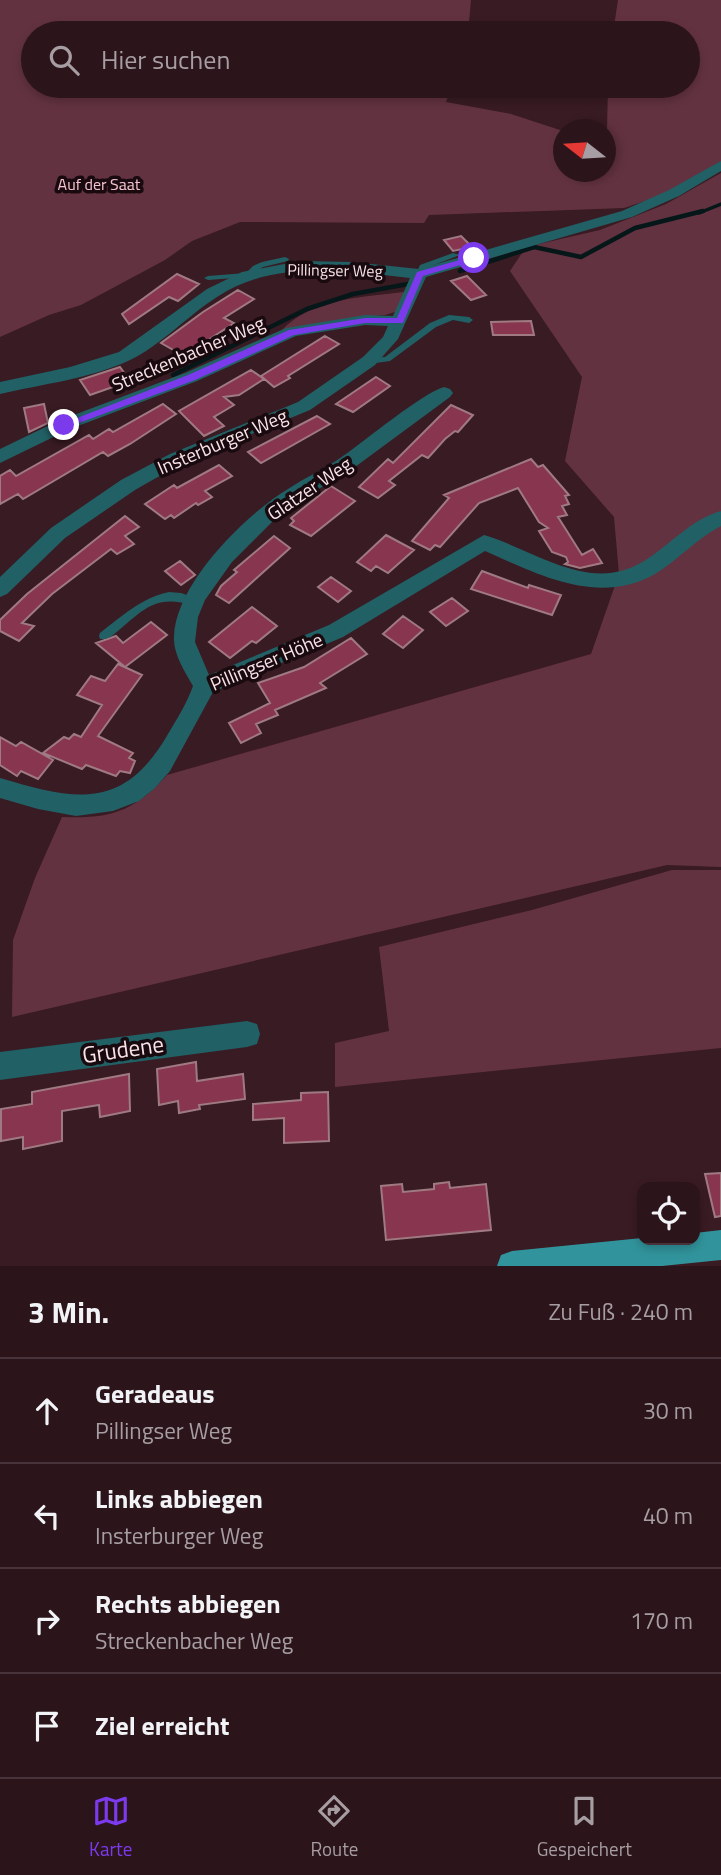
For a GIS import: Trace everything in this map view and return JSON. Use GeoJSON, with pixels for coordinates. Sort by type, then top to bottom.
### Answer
{"type":"FeatureCollection","features":[{"type":"Feature","properties":{"kind":"main road"},"geometry":{"type":"LineString","coordinates":[[512,1266],[721,1245]]}},
{"type":"Feature","properties":{"kind":"street","name":"Pillingser Weg"},"geometry":{"type":"LineString","coordinates":[[0,388],[73,372],[125,356],[213,292],[248,275],[299,266],[352,267],[420,274],[627,214],[674,193],[721,165]]}},
{"type":"Feature","properties":{"kind":"street","name":"Insterburger Weg"},"geometry":{"type":"LineString","coordinates":[[0,589],[58,533],[128,485],[177,458],[304,405],[369,361],[390,339],[420,274]]}},
{"type":"Feature","properties":{"kind":"street","name":"Streckenbacher Weg"},"geometry":{"type":"LineString","coordinates":[[0,457],[64,425],[191,377],[292,332],[365,320],[400,321]]}},
{"type":"Feature","properties":{"kind":"street","name":"Glatzer Weg"},"geometry":{"type":"LineString","coordinates":[[204,686],[188,654],[184,637],[194,602],[214,571],[247,533],[290,496],[345,464],[444,393]]}},
{"type":"Feature","properties":{"kind":"street","name":"Pillingser Höhe"},"geometry":{"type":"LineString","coordinates":[[0,788],[66,805],[115,802],[148,780],[199,700],[204,686],[335,631],[488,534],[555,571],[592,583],[607,583],[634,578],[702,527],[721,518]]}},
{"type":"Feature","properties":{"kind":"street","name":"Grudene"},"geometry":{"type":"LineString","coordinates":[[0,1066],[247,1034]]}},
{"type":"Feature","properties":{"kind":"lane"},"geometry":{"type":"LineString","coordinates":[[420,274],[423,267],[456,255]]}},
{"type":"Feature","properties":{"kind":"lane"},"geometry":{"type":"LineString","coordinates":[[208,278],[248,275],[251,270],[285,259]]}},
{"type":"Feature","properties":{"kind":"lane"},"geometry":{"type":"LineString","coordinates":[[369,361],[387,359],[442,321],[452,317],[469,320]]}},
{"type":"Feature","properties":{"kind":"lane"},"geometry":{"type":"LineString","coordinates":[[103,636],[148,602],[163,596],[180,595],[194,602]]}},
{"type":"Feature","properties":{"kind":"green space","name":"Auf der Saat"},"geometry":{"type":"Polygon","coordinates":[[[0,0],[471,0],[469,21],[21,21],[21,98],[448,98],[446,102],[511,114],[553,128],[553,182],[616,182],[616,119],[607,119],[608,98],[700,98],[700,21],[615,21],[618,0],[721,0],[721,167],[654,198],[624,208],[429,215],[424,223],[240,222],[192,241],[165,260],[81,305],[49,315],[0,337],[0,0]]]}},
{"type":"Feature","properties":{"kind":"green space"},"geometry":{"type":"Polygon","coordinates":[[[721,173],[721,867],[667,865],[12,1017],[13,940],[35,878],[62,817],[94,816],[120,811],[155,788],[167,775],[591,654],[619,574],[614,517],[565,461],[582,377],[510,271],[526,247],[600,230],[666,204],[721,173]]]}},
{"type":"Feature","properties":{"kind":"green space"},"geometry":{"type":"Polygon","coordinates":[[[410,291],[398,311],[281,331],[294,320],[324,305],[341,300],[410,291]]]}},
{"type":"Feature","properties":{"kind":"green space"},"geometry":{"type":"Polygon","coordinates":[[[672,870],[721,870],[721,1048],[335,1087],[335,1043],[389,1031],[379,947],[532,910],[672,870]]]}},
{"type":"Feature","properties":{"kind":"building"},"geometry":{"type":"Polygon","coordinates":[[[461,236],[472,247],[453,251],[444,240],[461,236]]]}},
{"type":"Feature","properties":{"kind":"building"},"geometry":{"type":"Polygon","coordinates":[[[177,274],[199,284],[178,301],[169,297],[129,324],[122,314],[177,274]]]}},
{"type":"Feature","properties":{"kind":"building"},"geometry":{"type":"Polygon","coordinates":[[[467,276],[486,295],[471,300],[451,281],[467,276]]]}},
{"type":"Feature","properties":{"kind":"building"},"geometry":{"type":"Polygon","coordinates":[[[238,290],[254,299],[224,318],[234,323],[184,356],[161,343],[203,312],[238,290]]]}},
{"type":"Feature","properties":{"kind":"building"},"geometry":{"type":"Polygon","coordinates":[[[531,321],[534,335],[493,335],[491,322],[531,321]]]}},
{"type":"Feature","properties":{"kind":"building"},"geometry":{"type":"Polygon","coordinates":[[[325,336],[339,344],[288,376],[290,378],[274,387],[261,376],[325,336]]]}},
{"type":"Feature","properties":{"kind":"building"},"geometry":{"type":"Polygon","coordinates":[[[120,367],[130,381],[90,395],[80,380],[120,367]]]}},
{"type":"Feature","properties":{"kind":"building"},"geometry":{"type":"Polygon","coordinates":[[[251,370],[264,379],[239,395],[224,397],[234,405],[214,417],[224,426],[204,436],[179,411],[251,370]]]}},
{"type":"Feature","properties":{"kind":"building"},"geometry":{"type":"Polygon","coordinates":[[[376,377],[390,386],[353,412],[336,404],[376,377]]]}},
{"type":"Feature","properties":{"kind":"building"},"geometry":{"type":"Polygon","coordinates":[[[44,404],[48,423],[29,432],[24,408],[44,404]]]}},
{"type":"Feature","properties":{"kind":"building"},"geometry":{"type":"Polygon","coordinates":[[[163,404],[176,414],[130,444],[108,456],[103,452],[23,499],[18,494],[0,504],[0,476],[10,470],[16,476],[89,435],[93,439],[109,429],[113,432],[163,404]]]}},
{"type":"Feature","properties":{"kind":"building"},"geometry":{"type":"Polygon","coordinates":[[[451,405],[473,415],[458,432],[455,431],[445,439],[428,458],[422,455],[389,481],[395,485],[378,498],[359,487],[388,459],[393,463],[451,405]]]}},
{"type":"Feature","properties":{"kind":"building"},"geometry":{"type":"Polygon","coordinates":[[[317,416],[330,424],[261,463],[248,452],[317,416]]]}},
{"type":"Feature","properties":{"kind":"building"},"geometry":{"type":"Polygon","coordinates":[[[531,459],[538,467],[543,465],[569,495],[565,496],[569,504],[562,506],[567,515],[558,517],[582,555],[593,549],[602,563],[580,568],[565,564],[568,562],[566,557],[552,552],[539,531],[548,528],[539,522],[518,488],[479,503],[440,547],[435,545],[430,550],[412,541],[449,498],[444,495],[531,459]]]}},
{"type":"Feature","properties":{"kind":"building"},"geometry":{"type":"Polygon","coordinates":[[[219,465],[232,476],[205,491],[212,497],[198,505],[196,503],[174,518],[171,515],[165,519],[145,504],[174,485],[177,488],[219,465]]]}},
{"type":"Feature","properties":{"kind":"building"},"geometry":{"type":"Polygon","coordinates":[[[331,486],[355,501],[311,536],[290,525],[294,521],[291,518],[331,486]]]}},
{"type":"Feature","properties":{"kind":"building"},"geometry":{"type":"Polygon","coordinates":[[[125,516],[139,527],[125,536],[134,544],[117,554],[111,549],[52,594],[22,623],[34,626],[19,641],[0,631],[0,620],[27,594],[125,516]]]}},
{"type":"Feature","properties":{"kind":"building"},"geometry":{"type":"Polygon","coordinates":[[[386,535],[414,550],[388,573],[376,566],[371,571],[357,562],[386,535]]]}},
{"type":"Feature","properties":{"kind":"building"},"geometry":{"type":"Polygon","coordinates":[[[274,536],[290,548],[229,603],[216,595],[221,586],[237,572],[234,570],[274,536]]]}},
{"type":"Feature","properties":{"kind":"building"},"geometry":{"type":"Polygon","coordinates":[[[180,561],[195,575],[181,585],[165,571],[180,561]]]}},
{"type":"Feature","properties":{"kind":"building"},"geometry":{"type":"Polygon","coordinates":[[[482,571],[528,588],[529,585],[561,595],[552,615],[471,589],[482,571]]]}},
{"type":"Feature","properties":{"kind":"building"},"geometry":{"type":"Polygon","coordinates":[[[331,577],[351,591],[338,602],[318,587],[331,577]]]}},
{"type":"Feature","properties":{"kind":"building"},"geometry":{"type":"Polygon","coordinates":[[[452,598],[468,611],[446,626],[430,612],[452,598]]]}},
{"type":"Feature","properties":{"kind":"building"},"geometry":{"type":"Polygon","coordinates":[[[252,607],[277,626],[256,643],[252,641],[230,658],[209,642],[252,607]]]}},
{"type":"Feature","properties":{"kind":"building"},"geometry":{"type":"Polygon","coordinates":[[[403,616],[423,630],[403,648],[383,634],[403,616]]]}},
{"type":"Feature","properties":{"kind":"building"},"geometry":{"type":"Polygon","coordinates":[[[151,622],[167,635],[125,667],[96,643],[116,636],[123,643],[151,622]]]}},
{"type":"Feature","properties":{"kind":"building"},"geometry":{"type":"Polygon","coordinates":[[[351,638],[367,654],[320,683],[326,688],[275,710],[278,715],[256,724],[261,733],[241,743],[229,723],[270,703],[258,683],[304,667],[351,638]]]}},
{"type":"Feature","properties":{"kind":"building"},"geometry":{"type":"Polygon","coordinates":[[[118,664],[142,675],[98,736],[133,753],[129,758],[135,761],[130,773],[120,771],[116,776],[86,765],[82,769],[43,753],[64,737],[69,739],[74,734],[81,737],[102,705],[77,695],[91,676],[105,681],[118,664]]]}},
{"type":"Feature","properties":{"kind":"building"},"geometry":{"type":"Polygon","coordinates":[[[0,737],[16,746],[21,742],[53,760],[38,779],[21,771],[17,776],[0,765],[0,737]]]}},
{"type":"Feature","properties":{"kind":"building"},"geometry":{"type":"Polygon","coordinates":[[[196,1062],[197,1081],[243,1074],[245,1099],[199,1105],[200,1109],[179,1113],[178,1101],[159,1105],[157,1069],[196,1062]]]}},
{"type":"Feature","properties":{"kind":"building"},"geometry":{"type":"Polygon","coordinates":[[[129,1074],[130,1111],[100,1117],[99,1105],[62,1111],[62,1141],[23,1149],[23,1137],[1,1141],[1,1109],[32,1104],[32,1092],[129,1074]]]}},
{"type":"Feature","properties":{"kind":"building"},"geometry":{"type":"Polygon","coordinates":[[[328,1092],[329,1141],[284,1143],[284,1118],[253,1120],[253,1104],[301,1100],[301,1093],[328,1092]]]}},
{"type":"Feature","properties":{"kind":"building"},"geometry":{"type":"Polygon","coordinates":[[[721,1173],[721,1216],[715,1217],[705,1174],[721,1173]]]}},
{"type":"Feature","properties":{"kind":"building"},"geometry":{"type":"Polygon","coordinates":[[[449,1182],[450,1188],[486,1184],[491,1230],[386,1240],[381,1186],[402,1184],[403,1192],[434,1189],[434,1184],[449,1182]]]}},
{"type":"Feature","properties":{"kind":"waterway"},"geometry":{"type":"LineString","coordinates":[[699,213],[721,204]]}},
{"type":"Feature","properties":{"kind":"waterway"},"geometry":{"type":"LineString","coordinates":[[460,271],[534,247],[581,257],[635,228],[703,211]]}},
{"type":"Feature","properties":{"kind":"waterway"},"geometry":{"type":"LineString","coordinates":[[173,375],[307,309],[353,294],[408,284]]}},
{"type":"Feature","properties":{"kind":"route"},"geometry":{"type":"LineString","coordinates":[[64,425],[143,397],[292,332],[365,320],[400,321],[420,274],[474,258]]}}]}
